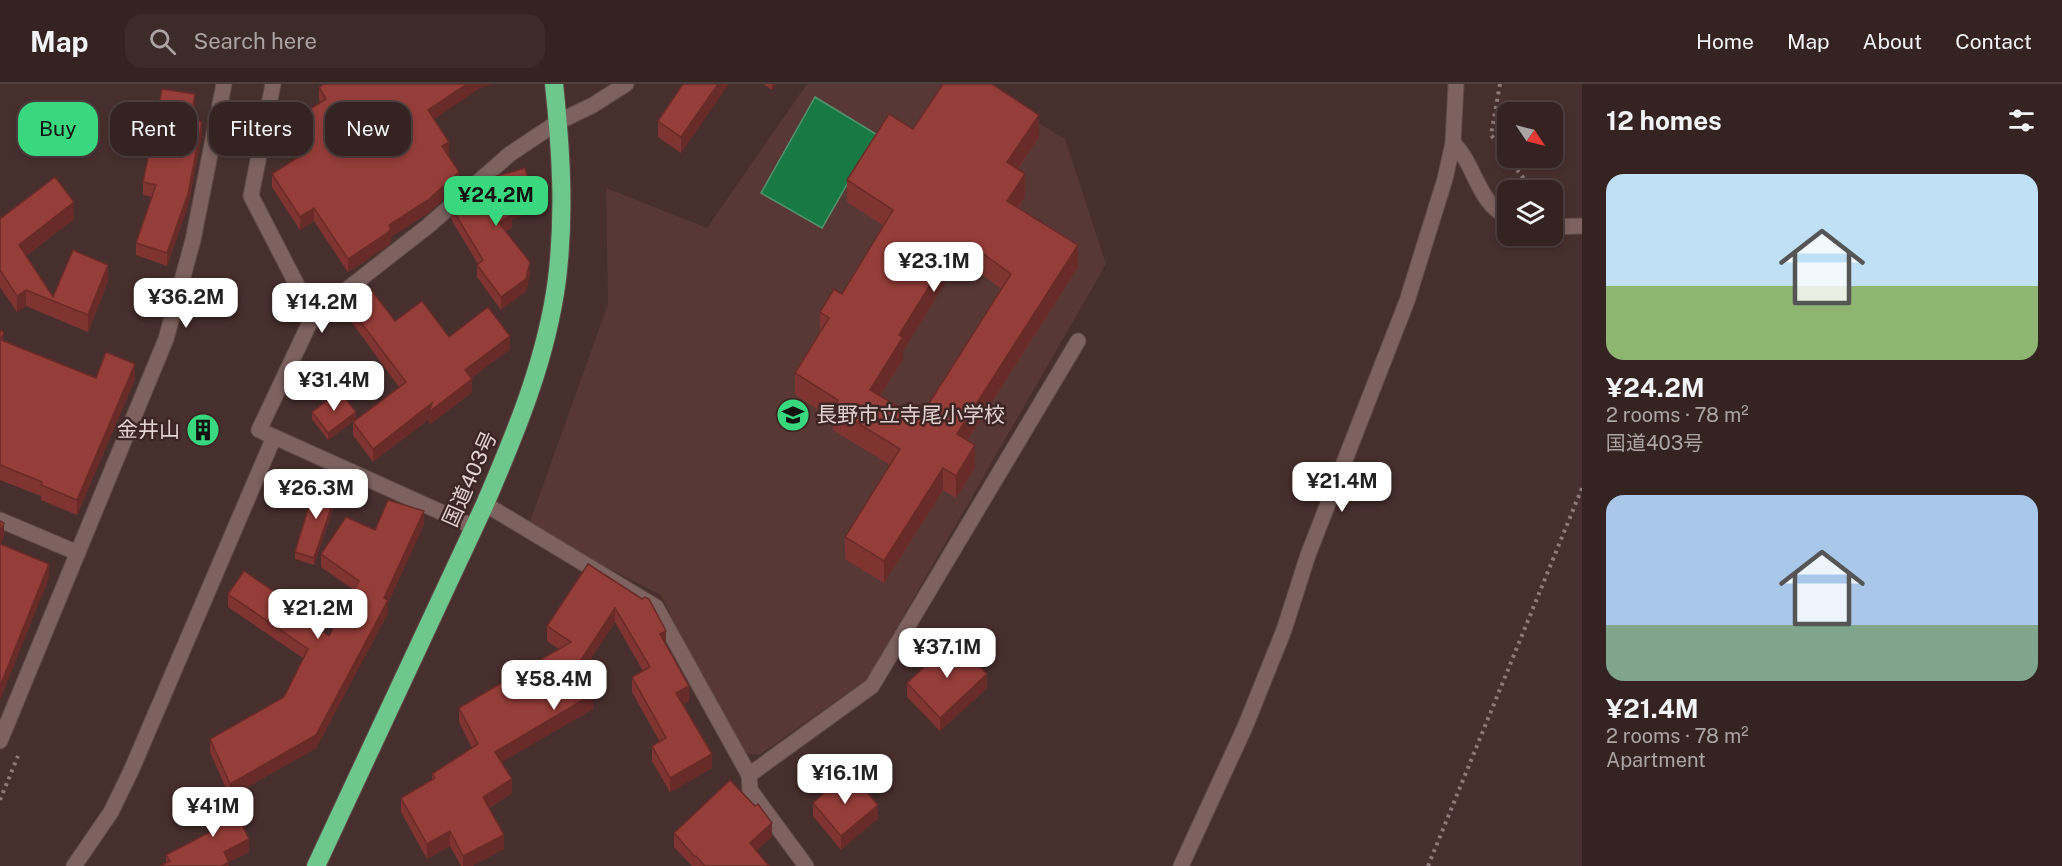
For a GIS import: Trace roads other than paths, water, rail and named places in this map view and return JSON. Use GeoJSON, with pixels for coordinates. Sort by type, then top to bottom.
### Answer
{"type":"FeatureCollection","features":[{"type":"Feature","properties":{"kind":"highway","name":"国道403号"},"geometry":{"type":"LineString","coordinates":[[316,866],[474,527],[509,448],[531,389],[557,281],[563,181],[554,84]]}},
{"type":"Feature","properties":{"kind":"street"},"geometry":{"type":"LineString","coordinates":[[0,741],[166,339],[193,240],[224,84]]}},
{"type":"Feature","properties":{"kind":"street"},"geometry":{"type":"LineString","coordinates":[[273,84],[251,196],[313,316]]}},
{"type":"Feature","properties":{"kind":"street"},"geometry":{"type":"LineString","coordinates":[[474,527],[259,430],[313,316],[428,226],[510,154],[558,122],[593,105],[626,84]]}},
{"type":"Feature","properties":{"kind":"street"},"geometry":{"type":"LineString","coordinates":[[1181,866],[1245,727],[1284,630],[1308,555],[1407,301],[1445,179],[1453,143],[1456,84]]}},
{"type":"Feature","properties":{"kind":"street"},"geometry":{"type":"LineString","coordinates":[[1453,143],[1467,160],[1487,201],[1497,210]]}},
{"type":"Feature","properties":{"kind":"street"},"geometry":{"type":"LineString","coordinates":[[1563,227],[1582,226]]}},
{"type":"Feature","properties":{"kind":"street"},"geometry":{"type":"LineString","coordinates":[[749,775],[873,686],[1078,341]]}},
{"type":"Feature","properties":{"kind":"street"},"geometry":{"type":"LineString","coordinates":[[74,866],[111,812],[131,771],[274,437]]}},
{"type":"Feature","properties":{"kind":"street"},"geometry":{"type":"LineString","coordinates":[[484,504],[656,607],[749,775],[750,790],[806,866]]}},
{"type":"Feature","properties":{"kind":"street"},"geometry":{"type":"LineString","coordinates":[[0,520],[78,553]]}},
{"type":"Feature","properties":{"kind":"place","name":"長野市立寺尾小学校"},"geometry":{"type":"Point","coordinates":[793,415]}},
{"type":"Feature","properties":{"kind":"place","name":"金井山"},"geometry":{"type":"Point","coordinates":[203,430]}}]}
